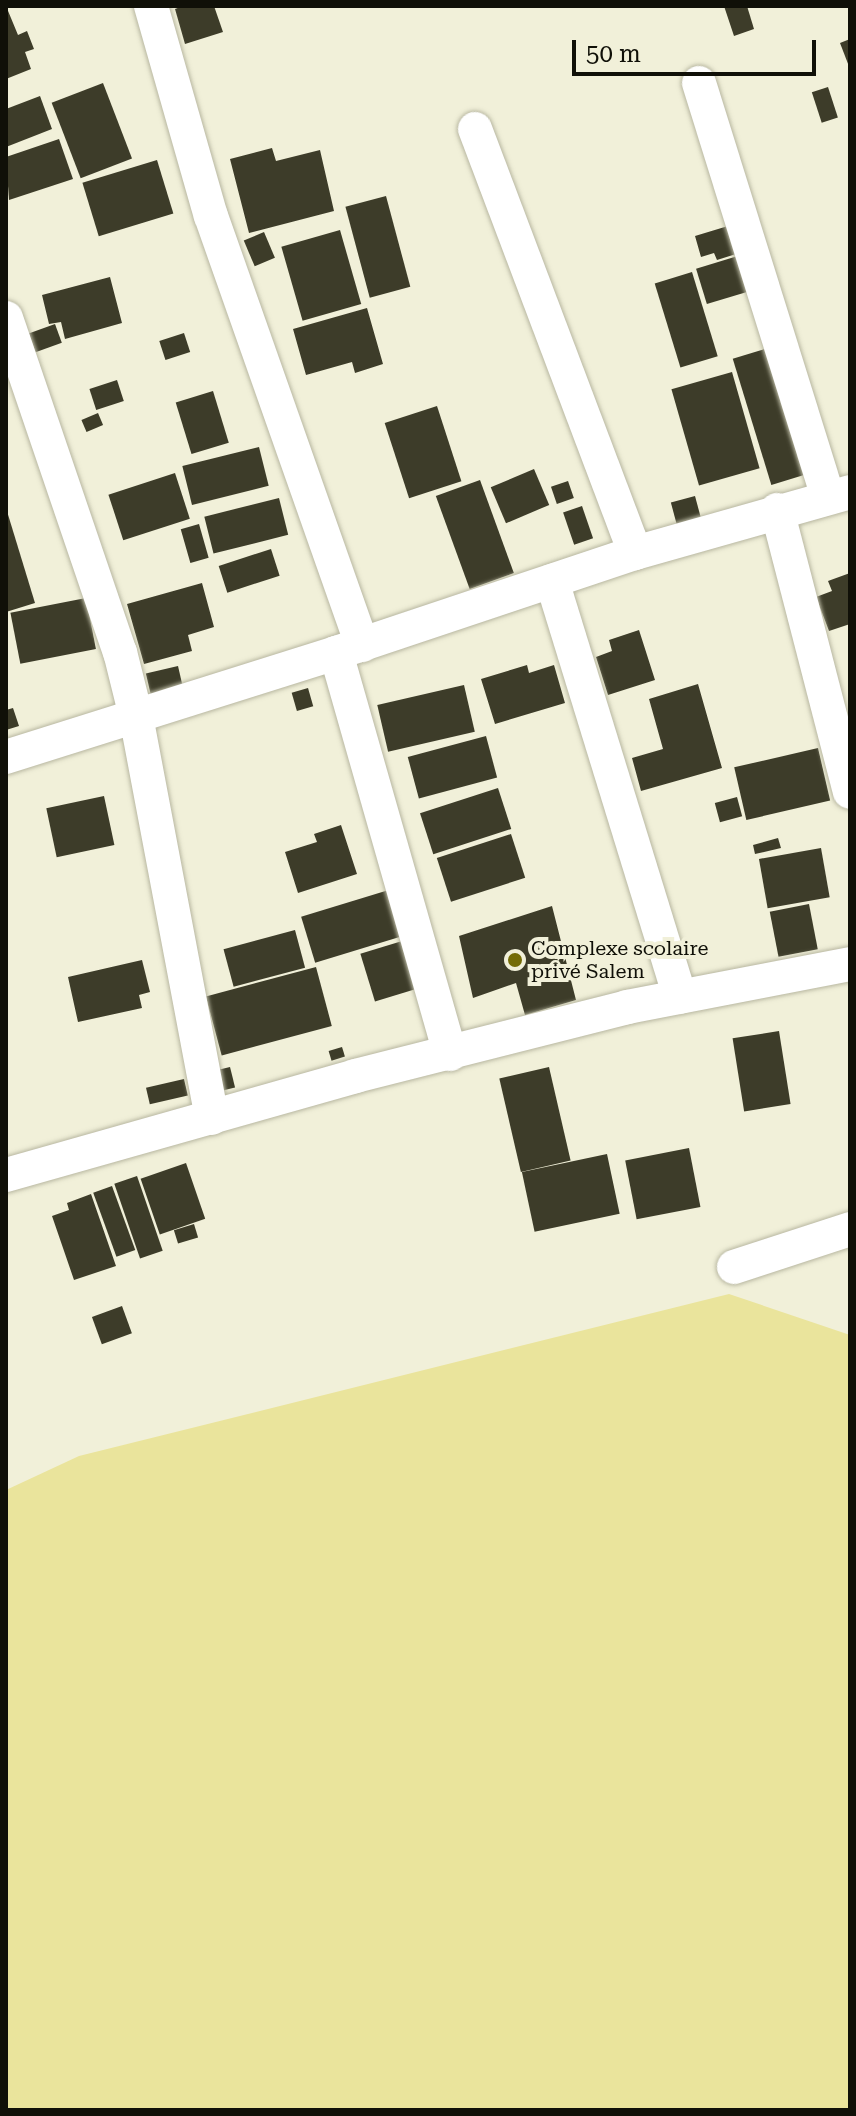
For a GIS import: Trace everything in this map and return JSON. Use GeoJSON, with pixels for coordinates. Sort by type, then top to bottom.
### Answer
{"type":"FeatureCollection","features":[{"type":"Feature","properties":{"kind":"street"},"geometry":{"type":"LineString","coordinates":[[151,6],[211,216],[349,649],[450,1054]]}},
{"type":"Feature","properties":{"kind":"street"},"geometry":{"type":"LineString","coordinates":[[6,757],[349,649],[635,553],[839,494],[699,83]]}},
{"type":"Feature","properties":{"kind":"street"},"geometry":{"type":"LineString","coordinates":[[475,129],[635,553]]}},
{"type":"Feature","properties":{"kind":"street"},"geometry":{"type":"LineString","coordinates":[[6,318],[120,652],[136,716],[212,1118]]}},
{"type":"Feature","properties":{"kind":"street"},"geometry":{"type":"LineString","coordinates":[[777,510],[850,792]]}},
{"type":"Feature","properties":{"kind":"street"},"geometry":{"type":"LineString","coordinates":[[552,581],[680,997]]}},
{"type":"Feature","properties":{"kind":"street"},"geometry":{"type":"LineString","coordinates":[[6,1175],[355,1076],[627,1007],[850,964]]}},
{"type":"Feature","properties":{"kind":"street"},"geometry":{"type":"LineString","coordinates":[[734,1267],[850,1229]]}},
{"type":"Feature","properties":{"kind":"shaded area"},"geometry":{"type":"Polygon","coordinates":[[[729,1294],[850,1335],[850,2110],[6,2110],[6,1490],[79,1456],[729,1294]]]}},
{"type":"Feature","properties":{"kind":"building"},"geometry":{"type":"Polygon","coordinates":[[[6,6],[18,35],[27,31],[34,49],[25,52],[31,69],[6,79],[6,6]]]}},
{"type":"Feature","properties":{"kind":"building"},"geometry":{"type":"Polygon","coordinates":[[[214,6],[223,32],[185,44],[175,9],[214,6]]]}},
{"type":"Feature","properties":{"kind":"building"},"geometry":{"type":"Polygon","coordinates":[[[724,6],[747,6],[754,29],[734,36],[724,6]]]}},
{"type":"Feature","properties":{"kind":"building"},"geometry":{"type":"Polygon","coordinates":[[[850,39],[850,69],[840,43],[850,39]]]}},
{"type":"Feature","properties":{"kind":"building"},"geometry":{"type":"Polygon","coordinates":[[[103,83],[132,159],[81,178],[52,103],[103,83]]]}},
{"type":"Feature","properties":{"kind":"building"},"geometry":{"type":"Polygon","coordinates":[[[828,87],[838,117],[822,123],[812,92],[828,87]]]}},
{"type":"Feature","properties":{"kind":"building"},"geometry":{"type":"Polygon","coordinates":[[[40,96],[52,129],[6,147],[6,109],[40,96]]]}},
{"type":"Feature","properties":{"kind":"building"},"geometry":{"type":"Polygon","coordinates":[[[59,139],[73,179],[9,200],[6,157],[59,139]]]}},
{"type":"Feature","properties":{"kind":"building"},"geometry":{"type":"Polygon","coordinates":[[[272,148],[276,161],[320,150],[334,211],[249,233],[230,159],[272,148]]]}},
{"type":"Feature","properties":{"kind":"building"},"geometry":{"type":"Polygon","coordinates":[[[157,160],[173,214],[99,236],[82,183],[157,160]]]}},
{"type":"Feature","properties":{"kind":"building"},"geometry":{"type":"Polygon","coordinates":[[[386,196],[410,287],[370,298],[345,207],[386,196]]]}},
{"type":"Feature","properties":{"kind":"building"},"geometry":{"type":"Polygon","coordinates":[[[728,226],[736,254],[717,260],[714,253],[701,257],[695,236],[728,226]]]}},
{"type":"Feature","properties":{"kind":"building"},"geometry":{"type":"Polygon","coordinates":[[[340,230],[361,304],[303,321],[281,247],[340,230]]]}},
{"type":"Feature","properties":{"kind":"building"},"geometry":{"type":"Polygon","coordinates":[[[264,232],[275,258],[255,266],[244,241],[264,232]]]}},
{"type":"Feature","properties":{"kind":"building"},"geometry":{"type":"Polygon","coordinates":[[[741,255],[752,290],[707,304],[696,269],[741,255]]]}},
{"type":"Feature","properties":{"kind":"building"},"geometry":{"type":"Polygon","coordinates":[[[692,272],[718,356],[680,368],[655,283],[692,272]]]}},
{"type":"Feature","properties":{"kind":"building"},"geometry":{"type":"Polygon","coordinates":[[[110,277],[122,323],[65,339],[61,322],[49,324],[42,295],[110,277]]]}},
{"type":"Feature","properties":{"kind":"building"},"geometry":{"type":"Polygon","coordinates":[[[367,308],[383,364],[355,373],[352,362],[306,375],[293,329],[367,308]]]}},
{"type":"Feature","properties":{"kind":"building"},"geometry":{"type":"Polygon","coordinates":[[[55,324],[62,343],[36,352],[29,334],[55,324]]]}},
{"type":"Feature","properties":{"kind":"building"},"geometry":{"type":"Polygon","coordinates":[[[184,333],[190,352],[165,360],[159,341],[184,333]]]}},
{"type":"Feature","properties":{"kind":"building"},"geometry":{"type":"Polygon","coordinates":[[[771,347],[810,473],[771,485],[733,359],[771,347]]]}},
{"type":"Feature","properties":{"kind":"building"},"geometry":{"type":"Polygon","coordinates":[[[732,372],[760,468],[699,485],[671,389],[732,372]]]}},
{"type":"Feature","properties":{"kind":"building"},"geometry":{"type":"Polygon","coordinates":[[[117,380],[124,401],[96,410],[89,389],[117,380]]]}},
{"type":"Feature","properties":{"kind":"building"},"geometry":{"type":"Polygon","coordinates":[[[213,391],[229,443],[191,454],[176,402],[213,391]]]}},
{"type":"Feature","properties":{"kind":"building"},"geometry":{"type":"Polygon","coordinates":[[[437,406],[461,481],[409,498],[385,423],[437,406]]]}},
{"type":"Feature","properties":{"kind":"building"},"geometry":{"type":"Polygon","coordinates":[[[98,413],[103,425],[87,432],[81,420],[98,413]]]}},
{"type":"Feature","properties":{"kind":"building"},"geometry":{"type":"Polygon","coordinates":[[[259,447],[269,486],[192,505],[182,466],[259,447]]]}},
{"type":"Feature","properties":{"kind":"building"},"geometry":{"type":"Polygon","coordinates":[[[534,469],[549,505],[506,523],[491,487],[534,469]]]}},
{"type":"Feature","properties":{"kind":"building"},"geometry":{"type":"Polygon","coordinates":[[[175,473],[190,519],[123,540],[108,495],[175,473]]]}},
{"type":"Feature","properties":{"kind":"building"},"geometry":{"type":"Polygon","coordinates":[[[480,480],[514,573],[470,589],[436,496],[480,480]]]}},
{"type":"Feature","properties":{"kind":"building"},"geometry":{"type":"Polygon","coordinates":[[[568,481],[574,498],[557,504],[551,487],[568,481]]]}},
{"type":"Feature","properties":{"kind":"building"},"geometry":{"type":"Polygon","coordinates":[[[695,496],[701,518],[677,525],[671,502],[695,496]]]}},
{"type":"Feature","properties":{"kind":"building"},"geometry":{"type":"Polygon","coordinates":[[[279,498],[288,535],[213,553],[204,517],[279,498]]]}},
{"type":"Feature","properties":{"kind":"building"},"geometry":{"type":"Polygon","coordinates":[[[582,506],[593,538],[574,545],[563,513],[582,506]]]}},
{"type":"Feature","properties":{"kind":"building"},"geometry":{"type":"Polygon","coordinates":[[[6,508],[35,603],[6,612],[6,508]]]}},
{"type":"Feature","properties":{"kind":"building"},"geometry":{"type":"Polygon","coordinates":[[[199,524],[209,558],[190,563],[181,529],[199,524]]]}},
{"type":"Feature","properties":{"kind":"building"},"geometry":{"type":"Polygon","coordinates":[[[271,549],[280,576],[227,593],[219,566],[271,549]]]}},
{"type":"Feature","properties":{"kind":"building"},"geometry":{"type":"Polygon","coordinates":[[[850,573],[850,624],[829,631],[816,597],[832,591],[828,581],[850,573]]]}},
{"type":"Feature","properties":{"kind":"building"},"geometry":{"type":"Polygon","coordinates":[[[202,583],[214,627],[188,635],[192,651],[144,664],[127,604],[202,583]]]}},
{"type":"Feature","properties":{"kind":"building"},"geometry":{"type":"Polygon","coordinates":[[[86,598],[96,649],[20,664],[10,613],[86,598]]]}},
{"type":"Feature","properties":{"kind":"building"},"geometry":{"type":"Polygon","coordinates":[[[639,630],[655,680],[608,695],[596,657],[612,651],[609,640],[639,630]]]}},
{"type":"Feature","properties":{"kind":"building"},"geometry":{"type":"Polygon","coordinates":[[[527,665],[529,673],[554,665],[565,703],[495,724],[481,679],[527,665]]]}},
{"type":"Feature","properties":{"kind":"building"},"geometry":{"type":"Polygon","coordinates":[[[178,666],[183,687],[151,695],[146,673],[178,666]]]}},
{"type":"Feature","properties":{"kind":"building"},"geometry":{"type":"Polygon","coordinates":[[[698,684],[722,768],[641,791],[632,758],[663,749],[649,699],[698,684]]]}},
{"type":"Feature","properties":{"kind":"building"},"geometry":{"type":"Polygon","coordinates":[[[464,685],[475,732],[388,752],[377,705],[464,685]]]}},
{"type":"Feature","properties":{"kind":"building"},"geometry":{"type":"Polygon","coordinates":[[[308,688],[313,706],[297,711],[292,693],[308,688]]]}},
{"type":"Feature","properties":{"kind":"building"},"geometry":{"type":"Polygon","coordinates":[[[13,708],[19,726],[6,730],[6,710],[13,708]]]}},
{"type":"Feature","properties":{"kind":"building"},"geometry":{"type":"Polygon","coordinates":[[[486,736],[497,778],[419,798],[408,757],[486,736]]]}},
{"type":"Feature","properties":{"kind":"building"},"geometry":{"type":"Polygon","coordinates":[[[818,748],[830,801],[746,820],[734,767],[818,748]]]}},
{"type":"Feature","properties":{"kind":"building"},"geometry":{"type":"Polygon","coordinates":[[[498,788],[511,829],[433,854],[420,813],[498,788]]]}},
{"type":"Feature","properties":{"kind":"building"},"geometry":{"type":"Polygon","coordinates":[[[104,796],[114,845],[57,857],[46,808],[104,796]]]}},
{"type":"Feature","properties":{"kind":"building"},"geometry":{"type":"Polygon","coordinates":[[[737,797],[742,816],[720,822],[715,803],[737,797]]]}},
{"type":"Feature","properties":{"kind":"building"},"geometry":{"type":"Polygon","coordinates":[[[341,825],[357,874],[298,893],[285,852],[317,842],[314,834],[341,825]]]}},
{"type":"Feature","properties":{"kind":"building"},"geometry":{"type":"Polygon","coordinates":[[[511,834],[525,878],[451,902],[437,858],[511,834]]]}},
{"type":"Feature","properties":{"kind":"building"},"geometry":{"type":"Polygon","coordinates":[[[778,838],[781,848],[755,854],[753,845],[778,838]]]}},
{"type":"Feature","properties":{"kind":"building"},"geometry":{"type":"Polygon","coordinates":[[[821,848],[830,897],[768,908],[759,859],[821,848]]]}},
{"type":"Feature","properties":{"kind":"building"},"geometry":{"type":"Polygon","coordinates":[[[392,889],[406,935],[315,963],[301,917],[392,889]]]}},
{"type":"Feature","properties":{"kind":"building"},"geometry":{"type":"Polygon","coordinates":[[[809,904],[818,949],[779,957],[770,912],[809,904]]]}},
{"type":"Feature","properties":{"kind":"building","name":"Complexe scolaire privé Salem"},"geometry":{"type":"Polygon","coordinates":[[[552,906],[576,1000],[525,1015],[516,983],[473,998],[459,936],[552,906]]]}},
{"type":"Feature","properties":{"kind":"building"},"geometry":{"type":"Polygon","coordinates":[[[295,930],[305,968],[234,987],[224,949],[295,930]]]}},
{"type":"Feature","properties":{"kind":"building"},"geometry":{"type":"Polygon","coordinates":[[[412,938],[427,986],[375,1002],[360,954],[412,938]]]}},
{"type":"Feature","properties":{"kind":"building"},"geometry":{"type":"Polygon","coordinates":[[[142,960],[150,992],[139,995],[142,1008],[78,1022],[68,977],[142,960]]]}},
{"type":"Feature","properties":{"kind":"building"},"geometry":{"type":"Polygon","coordinates":[[[316,967],[332,1026],[222,1055],[206,997],[316,967]]]}},
{"type":"Feature","properties":{"kind":"building"},"geometry":{"type":"Polygon","coordinates":[[[779,1031],[791,1104],[744,1111],[733,1038],[779,1031]]]}},
{"type":"Feature","properties":{"kind":"building"},"geometry":{"type":"Polygon","coordinates":[[[342,1047],[345,1057],[332,1061],[329,1051],[342,1047]]]}},
{"type":"Feature","properties":{"kind":"building"},"geometry":{"type":"Polygon","coordinates":[[[230,1067],[235,1087],[220,1091],[214,1071],[230,1067]]]}},
{"type":"Feature","properties":{"kind":"building"},"geometry":{"type":"Polygon","coordinates":[[[549,1067],[571,1161],[521,1172],[499,1078],[549,1067]]]}},
{"type":"Feature","properties":{"kind":"building"},"geometry":{"type":"Polygon","coordinates":[[[184,1079],[188,1096],[150,1104],[146,1088],[184,1079]]]}},
{"type":"Feature","properties":{"kind":"building"},"geometry":{"type":"Polygon","coordinates":[[[689,1148],[700,1207],[637,1219],[625,1160],[689,1148]]]}},
{"type":"Feature","properties":{"kind":"building"},"geometry":{"type":"Polygon","coordinates":[[[607,1154],[620,1214],[535,1232],[522,1172],[607,1154]]]}},
{"type":"Feature","properties":{"kind":"building"},"geometry":{"type":"Polygon","coordinates":[[[186,1163],[205,1219],[160,1234],[141,1179],[186,1163]]]}},
{"type":"Feature","properties":{"kind":"building"},"geometry":{"type":"Polygon","coordinates":[[[137,1176],[163,1251],[140,1259],[114,1184],[137,1176]]]}},
{"type":"Feature","properties":{"kind":"building"},"geometry":{"type":"Polygon","coordinates":[[[112,1186],[135,1250],[116,1257],[93,1193],[112,1186]]]}},
{"type":"Feature","properties":{"kind":"building"},"geometry":{"type":"Polygon","coordinates":[[[91,1194],[116,1266],[74,1280],[52,1216],[69,1210],[67,1203],[91,1194]]]}},
{"type":"Feature","properties":{"kind":"building"},"geometry":{"type":"Polygon","coordinates":[[[194,1224],[198,1237],[178,1244],[174,1230],[194,1224]]]}},
{"type":"Feature","properties":{"kind":"building"},"geometry":{"type":"Polygon","coordinates":[[[122,1306],[132,1333],[102,1344],[92,1317],[122,1306]]]}},
{"type":"Feature","properties":{"kind":"place","name":"Complexe scolaire privé Salem"},"geometry":{"type":"Point","coordinates":[515,960]}}]}
